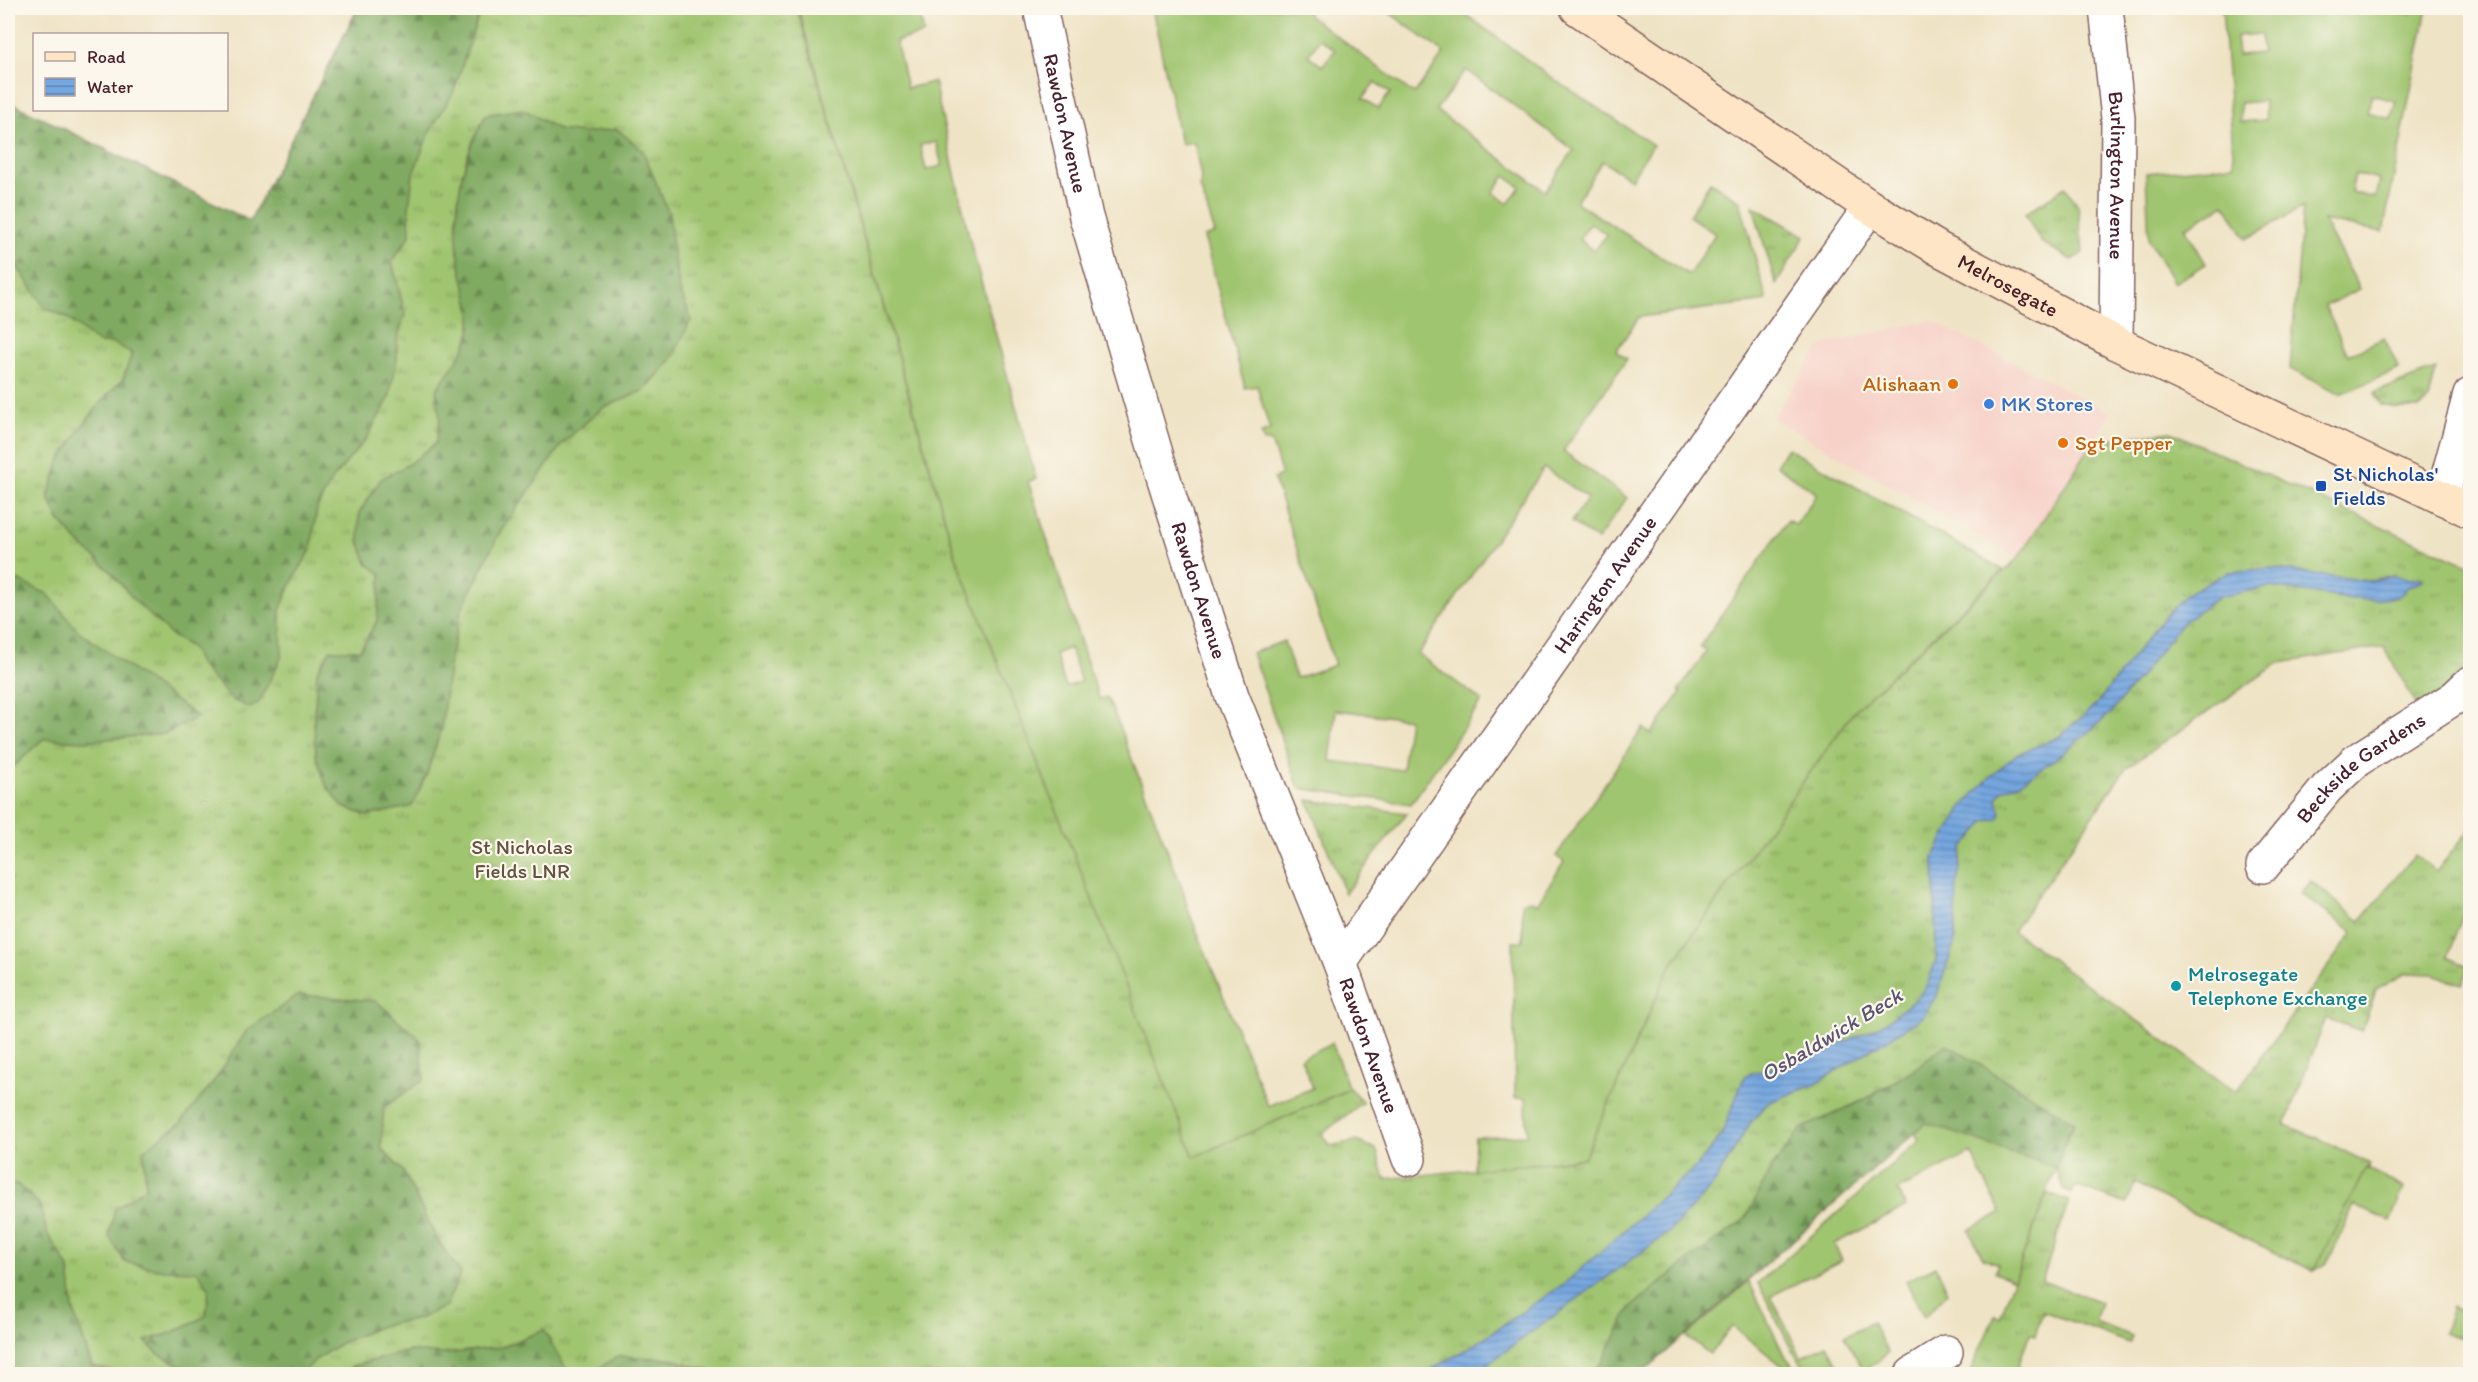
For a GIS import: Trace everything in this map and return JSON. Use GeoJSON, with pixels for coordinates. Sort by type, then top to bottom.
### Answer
{"type":"FeatureCollection","features":[{"type":"Feature","properties":{"kind":"street","name":"Rawdon Avenue"},"geometry":{"type":"LineString","coordinates":[[1040,8],[1086,217],[1158,460],[1232,696],[1340,963],[1409,1159]]}},
{"type":"Feature","properties":{"kind":"street","name":"Melrosegate"},"geometry":{"type":"LineString","coordinates":[[1576,8],[1870,207],[1990,278],[2116,343],[2456,505]]}},
{"type":"Feature","properties":{"kind":"street","name":"Burlington Avenue"},"geometry":{"type":"LineString","coordinates":[[2106,8],[2118,118],[2116,343]]}},
{"type":"Feature","properties":{"kind":"street","name":"Harington Avenue"},"geometry":{"type":"LineString","coordinates":[[1340,963],[1870,207]]}},
{"type":"Feature","properties":{"kind":"street"},"geometry":{"type":"LineString","coordinates":[[2456,505],[2470,395]]}},
{"type":"Feature","properties":{"kind":"street","name":"Beckside Gardens"},"geometry":{"type":"LineString","coordinates":[[2263,866],[2320,795],[2356,760],[2454,698],[2470,683]]}},
{"type":"Feature","properties":{"kind":"street"},"geometry":{"type":"LineString","coordinates":[[1912,1374],[1946,1352]]}},
{"type":"Feature","properties":{"kind":"shaded area"},"geometry":{"type":"Polygon","coordinates":[[[1931,320],[2111,413],[2018,558],[1772,418],[1822,345],[1931,320]]]}},
{"type":"Feature","properties":{"kind":"green space","name":"St Nicholas Fields LNR"},"geometry":{"type":"Polygon","coordinates":[[[358,8],[797,8],[955,554],[1194,1156],[1350,1089],[1363,1102],[1322,1134],[1330,1146],[1356,1141],[1376,1149],[1385,1179],[1584,1158],[1669,969],[1683,948],[1855,710],[2018,558],[2094,441],[2171,432],[2470,566],[2470,660],[2452,684],[2418,708],[2384,647],[2279,663],[2126,768],[2013,931],[2236,1092],[2353,932],[2301,894],[2311,881],[2360,921],[2415,855],[2436,872],[2470,829],[2470,897],[2447,957],[2470,967],[2462,984],[2433,974],[2406,973],[2376,990],[2362,1031],[2326,1018],[2285,1125],[2320,1139],[2370,1164],[2314,1271],[2135,1183],[2127,1204],[2076,1186],[2072,1193],[2063,1190],[2056,1168],[2074,1122],[1926,1123],[1641,1374],[8,1374],[8,177],[250,221],[358,8]]]}},
{"type":"Feature","properties":{"kind":"green space"},"geometry":{"type":"Polygon","coordinates":[[[358,8],[481,8],[454,91],[429,133],[413,174],[409,207],[410,236],[392,261],[405,314],[397,340],[397,360],[389,398],[367,438],[331,481],[317,508],[311,550],[294,578],[280,610],[282,656],[259,702],[250,708],[232,700],[200,665],[191,647],[172,636],[133,599],[111,572],[77,541],[59,520],[48,497],[59,463],[80,429],[123,379],[132,353],[113,343],[98,343],[66,317],[45,308],[8,253],[8,101],[250,221],[358,8]]]}},
{"type":"Feature","properties":{"kind":"green space"},"geometry":{"type":"Polygon","coordinates":[[[798,8],[918,8],[924,34],[896,41],[907,88],[934,82],[972,249],[1036,479],[1028,481],[1099,699],[1107,697],[1114,713],[1184,893],[1187,907],[1268,1106],[1313,1088],[1301,1058],[1332,1043],[1349,1089],[1194,1157],[955,554],[798,8]],[[936,142],[920,145],[926,170],[942,166],[936,142]],[[1070,648],[1055,654],[1066,687],[1081,682],[1070,648]]]}},
{"type":"Feature","properties":{"kind":"green space"},"geometry":{"type":"Polygon","coordinates":[[[1152,8],[1311,8],[1307,14],[1414,94],[1444,53],[1383,8],[1457,8],[1548,75],[1653,145],[1631,179],[1602,161],[1576,202],[1689,275],[1715,234],[1689,216],[1710,182],[1740,201],[1767,301],[1639,317],[1616,351],[1627,359],[1563,451],[1627,498],[1597,540],[1571,522],[1588,498],[1544,468],[1418,654],[1482,701],[1411,804],[1299,788],[1252,653],[1284,641],[1296,678],[1335,665],[1274,479],[1282,475],[1271,441],[1264,442],[1261,433],[1270,430],[1257,386],[1245,388],[1204,237],[1215,233],[1200,187],[1201,177],[1194,142],[1181,144],[1152,8]],[[1320,39],[1308,55],[1322,66],[1335,50],[1320,39]],[[1466,70],[1436,110],[1545,191],[1574,150],[1466,70]],[[1375,82],[1363,98],[1378,109],[1390,93],[1375,82]],[[1505,176],[1493,192],[1508,204],[1520,187],[1505,176]],[[1591,223],[1579,239],[1594,251],[1607,235],[1591,223]],[[1336,710],[1330,761],[1402,770],[1409,719],[1336,710]]]}},
{"type":"Feature","properties":{"kind":"green space"},"geometry":{"type":"Polygon","coordinates":[[[2222,8],[2388,8],[2388,11],[2411,14],[2413,8],[2427,8],[2383,232],[2323,220],[2360,289],[2325,306],[2348,355],[2384,338],[2399,369],[2341,394],[2290,369],[2303,207],[2246,239],[2225,204],[2185,228],[2206,264],[2174,283],[2149,240],[2146,173],[2234,165],[2222,8]],[[2261,34],[2236,36],[2238,55],[2262,53],[2261,34]],[[2372,95],[2367,113],[2391,119],[2396,101],[2372,95]],[[2264,101],[2240,103],[2241,122],[2266,120],[2264,101]],[[2355,174],[2351,192],[2375,198],[2379,180],[2355,174]]]}},
{"type":"Feature","properties":{"kind":"green space"},"geometry":{"type":"Polygon","coordinates":[[[522,109],[559,130],[583,133],[617,129],[643,151],[669,214],[680,290],[691,320],[671,360],[645,390],[601,409],[562,444],[499,534],[461,610],[450,660],[441,729],[427,774],[412,806],[368,816],[343,807],[326,785],[316,755],[314,723],[317,672],[330,650],[360,650],[377,621],[381,574],[367,563],[359,541],[359,513],[381,479],[409,464],[436,443],[440,418],[436,391],[459,357],[471,329],[471,312],[457,246],[457,207],[464,169],[477,132],[486,115],[522,109]]]}},
{"type":"Feature","properties":{"kind":"green space"},"geometry":{"type":"Polygon","coordinates":[[[2065,187],[2078,205],[2083,253],[2072,260],[2041,242],[2025,214],[2065,187]]]}},
{"type":"Feature","properties":{"kind":"green space"},"geometry":{"type":"Polygon","coordinates":[[[1753,206],[1805,236],[1776,285],[1753,206]]]}},
{"type":"Feature","properties":{"kind":"green space"},"geometry":{"type":"Polygon","coordinates":[[[2436,369],[2429,399],[2419,408],[2396,408],[2381,405],[2374,393],[2436,369]]]}},
{"type":"Feature","properties":{"kind":"green space"},"geometry":{"type":"Polygon","coordinates":[[[1787,448],[2003,570],[1855,710],[1683,948],[1669,969],[1584,1158],[1474,1170],[1475,1137],[1527,1135],[1526,1098],[1515,1098],[1513,941],[1523,941],[1522,902],[1531,900],[1537,904],[1564,862],[1556,856],[1643,728],[1651,734],[1681,693],[1679,690],[1707,651],[1700,646],[1788,520],[1796,525],[1817,494],[1776,465],[1787,448]]]}},
{"type":"Feature","properties":{"kind":"green space"},"geometry":{"type":"Polygon","coordinates":[[[8,576],[48,594],[78,631],[198,717],[165,734],[85,741],[43,739],[8,772],[8,576]]]}},
{"type":"Feature","properties":{"kind":"green space"},"geometry":{"type":"Polygon","coordinates":[[[1308,800],[1407,813],[1345,893],[1308,800]]]}},
{"type":"Feature","properties":{"kind":"green space"},"geometry":{"type":"Polygon","coordinates":[[[299,995],[376,1001],[420,1039],[424,1080],[384,1107],[381,1148],[403,1171],[438,1241],[461,1273],[446,1306],[419,1319],[381,1326],[341,1343],[315,1360],[302,1374],[198,1374],[158,1354],[145,1341],[171,1333],[206,1316],[209,1288],[197,1271],[164,1270],[125,1262],[109,1236],[115,1209],[146,1187],[143,1150],[181,1123],[217,1077],[247,1030],[299,995]]]}},
{"type":"Feature","properties":{"kind":"green space"},"geometry":{"type":"Polygon","coordinates":[[[1946,1044],[2074,1122],[2056,1168],[1926,1123],[1641,1374],[1589,1374],[1601,1364],[1630,1308],[1745,1219],[1772,1167],[1802,1128],[1864,1100],[1913,1070],[1946,1044]]]}},
{"type":"Feature","properties":{"kind":"green space"},"geometry":{"type":"Polygon","coordinates":[[[1926,1123],[2056,1168],[2014,1280],[1995,1272],[1998,1264],[1983,1258],[1969,1230],[2001,1213],[1971,1153],[1898,1190],[1906,1207],[1834,1244],[1842,1260],[1771,1296],[1801,1357],[1827,1345],[1843,1374],[1811,1374],[1793,1352],[1758,1283],[1919,1141],[1915,1133],[1926,1123]]]}},
{"type":"Feature","properties":{"kind":"green space"},"geometry":{"type":"Polygon","coordinates":[[[2366,1168],[2404,1188],[2390,1221],[2354,1206],[2327,1263],[2314,1271],[2366,1168]]]}},
{"type":"Feature","properties":{"kind":"green space"},"geometry":{"type":"Polygon","coordinates":[[[8,1183],[17,1184],[39,1204],[48,1235],[69,1268],[73,1308],[92,1366],[128,1374],[8,1374],[8,1183]]]}},
{"type":"Feature","properties":{"kind":"green space"},"geometry":{"type":"Polygon","coordinates":[[[2047,1193],[2069,1201],[2042,1281],[2101,1302],[2095,1322],[2132,1336],[2129,1343],[2043,1311],[2035,1335],[2030,1333],[2017,1369],[2021,1371],[2020,1374],[1969,1374],[1995,1315],[2000,1317],[2047,1193]]]}},
{"type":"Feature","properties":{"kind":"green space"},"geometry":{"type":"Polygon","coordinates":[[[1936,1266],[1948,1292],[1924,1317],[1906,1281],[1936,1266]]]}},
{"type":"Feature","properties":{"kind":"green space"},"geometry":{"type":"Polygon","coordinates":[[[1749,1281],[1784,1355],[1801,1374],[1781,1374],[1785,1368],[1732,1326],[1710,1354],[1686,1336],[1749,1281]]]}},
{"type":"Feature","properties":{"kind":"green space"},"geometry":{"type":"Polygon","coordinates":[[[2452,1307],[2470,1315],[2470,1341],[2444,1332],[2452,1307]]]}},
{"type":"Feature","properties":{"kind":"green space"},"geometry":{"type":"Polygon","coordinates":[[[1872,1322],[1888,1353],[1864,1371],[1844,1336],[1872,1322]]]}},
{"type":"Feature","properties":{"kind":"green space"},"geometry":{"type":"Polygon","coordinates":[[[544,1330],[569,1374],[347,1374],[352,1366],[409,1351],[444,1354],[501,1347],[544,1330]]]}},
{"type":"Feature","properties":{"kind":"green space"},"geometry":{"type":"Polygon","coordinates":[[[619,1356],[672,1359],[713,1372],[739,1374],[589,1374],[619,1356]]]}},
{"type":"Feature","properties":{"kind":"water"},"geometry":{"type":"Polygon","coordinates":[[[2269,568],[2368,581],[2395,575],[2406,579],[2421,578],[2423,581],[2408,587],[2398,597],[2376,600],[2350,599],[2270,587],[2219,597],[2182,623],[2111,713],[2062,754],[2020,783],[2002,790],[1997,799],[2001,813],[1998,819],[1986,821],[1963,848],[1957,885],[1955,942],[1937,995],[1922,1018],[1815,1084],[1768,1103],[1751,1122],[1711,1188],[1668,1233],[1492,1361],[1469,1374],[1423,1374],[1470,1347],[1565,1283],[1697,1166],[1721,1136],[1745,1075],[1810,1057],[1881,1026],[1917,998],[1927,985],[1936,960],[1934,856],[1962,807],[1990,777],[2017,754],[2057,738],[2095,706],[2163,618],[2188,593],[2228,572],[2269,568]]]}},
{"type":"Feature","properties":{"kind":"place","name":"Alishaan"},"geometry":{"type":"Point","coordinates":[1953,384]}},
{"type":"Feature","properties":{"kind":"place","name":"MK Stores"},"geometry":{"type":"Point","coordinates":[1989,404]}},
{"type":"Feature","properties":{"kind":"place","name":"Sgt Pepper"},"geometry":{"type":"Point","coordinates":[2063,443]}},
{"type":"Feature","properties":{"kind":"place","name":"St Nicholas' Fields"},"geometry":{"type":"Point","coordinates":[2321,486]}},
{"type":"Feature","properties":{"kind":"place","name":"Melrosegate Telephone Exchange"},"geometry":{"type":"Point","coordinates":[2176,986]}},
{"type":"Feature","properties":{"kind":"water label","name":"Osbaldwick Beck"},"geometry":{"type":"Point","coordinates":[1831,1034]}}]}
